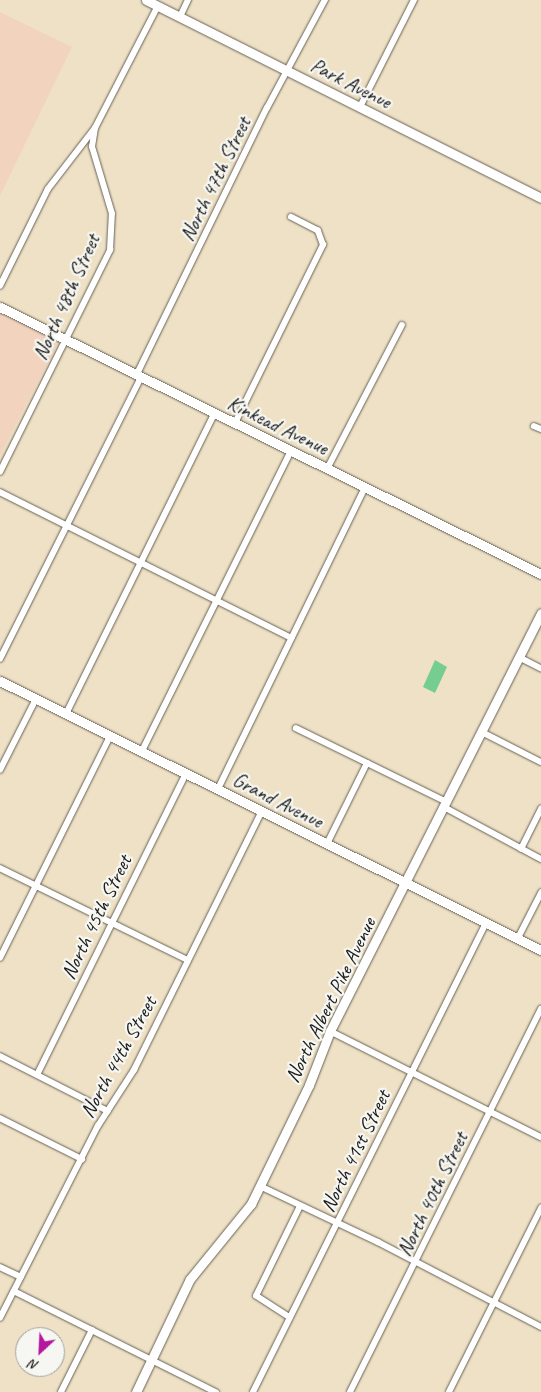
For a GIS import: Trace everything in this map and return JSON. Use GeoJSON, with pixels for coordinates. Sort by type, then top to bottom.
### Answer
{"type":"FeatureCollection","features":[{"type":"Feature","properties":{"kind":"street","name":"Park Avenue"},"geometry":{"type":"LineString","coordinates":[[146,0],[541,198]]}},
{"type":"Feature","properties":{"kind":"street"},"geometry":{"type":"LineString","coordinates":[[180,17],[188,0]]}},
{"type":"Feature","properties":{"kind":"street","name":"North 47th Street"},"geometry":{"type":"LineString","coordinates":[[0,660],[288,71],[325,0]]}},
{"type":"Feature","properties":{"kind":"street"},"geometry":{"type":"LineString","coordinates":[[360,107],[414,0]]}},
{"type":"Feature","properties":{"kind":"street"},"geometry":{"type":"LineString","coordinates":[[0,286],[53,179],[96,128],[158,6]]}},
{"type":"Feature","properties":{"kind":"street","name":"North 48th Street"},"geometry":{"type":"LineString","coordinates":[[0,472],[106,260],[112,239],[112,209],[92,148],[96,128]]}},
{"type":"Feature","properties":{"kind":"street"},"geometry":{"type":"LineString","coordinates":[[235,423],[323,245],[318,231],[291,217]]}},
{"type":"Feature","properties":{"kind":"street","name":"Kinkead Avenue"},"geometry":{"type":"LineString","coordinates":[[0,307],[541,574]]}},
{"type":"Feature","properties":{"kind":"street"},"geometry":{"type":"LineString","coordinates":[[327,469],[402,325]]}},
{"type":"Feature","properties":{"kind":"street"},"geometry":{"type":"LineString","coordinates":[[66,714],[214,413]]}},
{"type":"Feature","properties":{"kind":"street"},"geometry":{"type":"LineString","coordinates":[[534,426],[541,429]]}},
{"type":"Feature","properties":{"kind":"street"},"geometry":{"type":"LineString","coordinates":[[142,752],[291,451]]}},
{"type":"Feature","properties":{"kind":"street"},"geometry":{"type":"LineString","coordinates":[[218,789],[365,487]]}},
{"type":"Feature","properties":{"kind":"street"},"geometry":{"type":"LineString","coordinates":[[0,492],[292,638]]}},
{"type":"Feature","properties":{"kind":"street","name":"North Albert Pike Avenue"},"geometry":{"type":"LineString","coordinates":[[136,1392],[196,1271],[239,1222],[260,1186],[309,1085],[330,1030],[541,613]]}},
{"type":"Feature","properties":{"kind":"street"},"geometry":{"type":"LineString","coordinates":[[519,657],[541,668]]}},
{"type":"Feature","properties":{"kind":"street","name":"Grand Avenue"},"geometry":{"type":"LineString","coordinates":[[0,681],[541,950]]}},
{"type":"Feature","properties":{"kind":"street"},"geometry":{"type":"LineString","coordinates":[[0,770],[36,699]]}},
{"type":"Feature","properties":{"kind":"street"},"geometry":{"type":"LineString","coordinates":[[296,728],[445,805],[541,859]]}},
{"type":"Feature","properties":{"kind":"street"},"geometry":{"type":"LineString","coordinates":[[482,732],[541,762]]}},
{"type":"Feature","properties":{"kind":"street"},"geometry":{"type":"LineString","coordinates":[[0,958],[110,736]]}},
{"type":"Feature","properties":{"kind":"street"},"geometry":{"type":"LineString","coordinates":[[327,844],[367,764]]}},
{"type":"Feature","properties":{"kind":"street","name":"North 45th Street"},"geometry":{"type":"LineString","coordinates":[[37,1075],[186,773]]}},
{"type":"Feature","properties":{"kind":"street"},"geometry":{"type":"LineString","coordinates":[[521,849],[541,809]]}},
{"type":"Feature","properties":{"kind":"street","name":"North 44th Street"},"geometry":{"type":"LineString","coordinates":[[0,1318],[82,1159],[108,1111],[134,1070],[262,811]]}},
{"type":"Feature","properties":{"kind":"street"},"geometry":{"type":"LineString","coordinates":[[0,868],[188,960]]}},
{"type":"Feature","properties":{"kind":"street"},"geometry":{"type":"LineString","coordinates":[[518,938],[541,893]]}},
{"type":"Feature","properties":{"kind":"street","name":"North 41st Street"},"geometry":{"type":"LineString","coordinates":[[253,1392],[486,923]]}},
{"type":"Feature","properties":{"kind":"street","name":"North 40th Street"},"geometry":{"type":"LineString","coordinates":[[350,1392],[541,1009]]}},
{"type":"Feature","properties":{"kind":"street"},"geometry":{"type":"LineString","coordinates":[[330,1030],[541,1137]]}},
{"type":"Feature","properties":{"kind":"street"},"geometry":{"type":"LineString","coordinates":[[0,1056],[108,1111]]}},
{"type":"Feature","properties":{"kind":"street"},"geometry":{"type":"LineString","coordinates":[[0,1118],[82,1159]]}},
{"type":"Feature","properties":{"kind":"street"},"geometry":{"type":"LineString","coordinates":[[260,1186],[495,1301],[541,1327]]}},
{"type":"Feature","properties":{"kind":"street"},"geometry":{"type":"LineString","coordinates":[[290,1318],[256,1296],[300,1206]]}},
{"type":"Feature","properties":{"kind":"street"},"geometry":{"type":"LineString","coordinates":[[449,1392],[541,1208]]}},
{"type":"Feature","properties":{"kind":"street"},"geometry":{"type":"LineString","coordinates":[[0,1267],[21,1277]]}},
{"type":"Feature","properties":{"kind":"street"},"geometry":{"type":"LineString","coordinates":[[14,1291],[216,1392]]}},
{"type":"Feature","properties":{"kind":"street"},"geometry":{"type":"LineString","coordinates":[[61,1392],[92,1330]]}},
{"type":"Feature","properties":{"kind":"shaded area"},"geometry":{"type":"Polygon","coordinates":[[[0,12],[72,47],[0,196],[0,12]]]}},
{"type":"Feature","properties":{"kind":"shaded area"},"geometry":{"type":"Polygon","coordinates":[[[0,302],[63,333],[0,456],[0,302]]]}},
{"type":"Feature","properties":{"kind":"green space"},"geometry":{"type":"Polygon","coordinates":[[[435,660],[447,667],[435,693],[423,687],[435,660]]]}}]}
